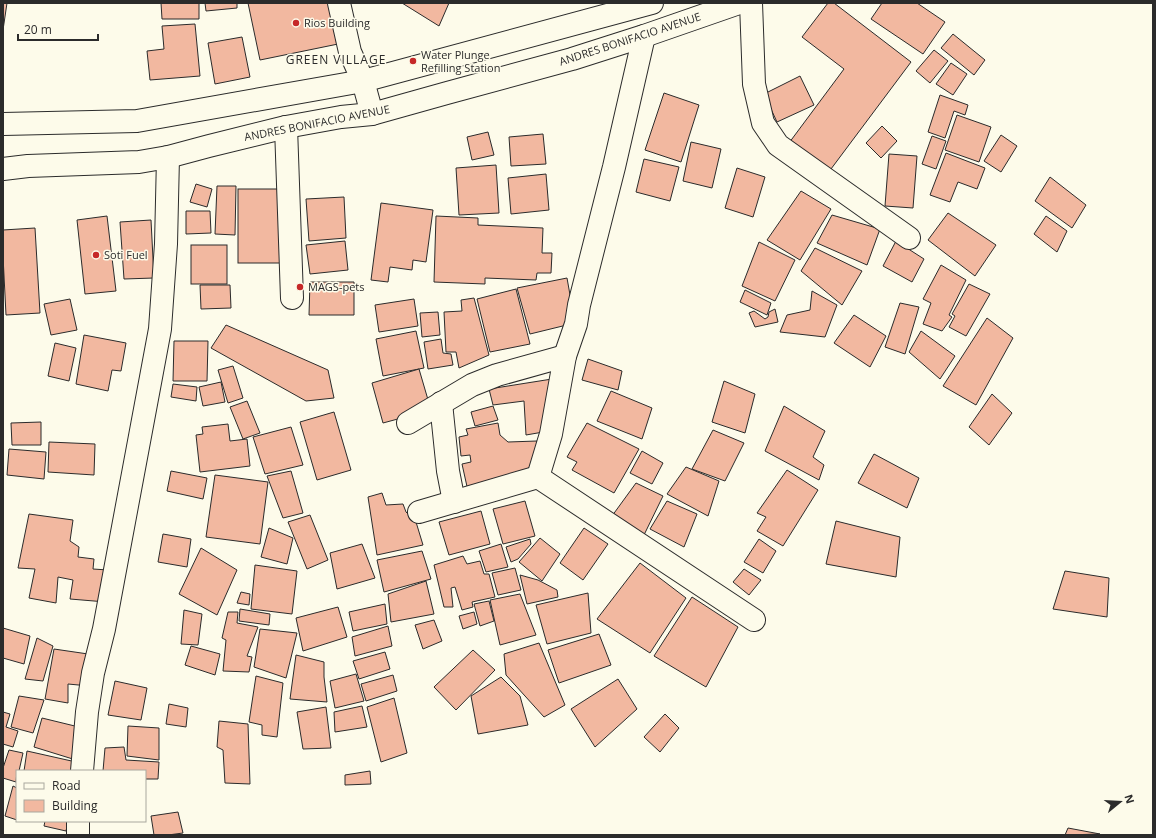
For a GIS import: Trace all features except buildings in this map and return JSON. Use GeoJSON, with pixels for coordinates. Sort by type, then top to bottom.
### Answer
{"type":"FeatureCollection","features":[{"type":"Feature","properties":{"kind":"main road"},"geometry":{"type":"LineString","coordinates":[[339,3],[350,52],[363,81],[372,114]]}},
{"type":"Feature","properties":{"kind":"main road"},"geometry":{"type":"LineString","coordinates":[[3,124],[137,121],[363,81],[652,3]]}},
{"type":"Feature","properties":{"kind":"main road","name":"ANDRES BONIFACIO AVENUE"},"geometry":{"type":"LineString","coordinates":[[3,169],[28,166],[139,162],[168,157],[286,127],[341,116],[372,114],[572,59],[739,3]]}},
{"type":"Feature","properties":{"kind":"main road"},"geometry":{"type":"LineString","coordinates":[[751,3],[754,84],[763,123],[778,145],[909,238]]}},
{"type":"Feature","properties":{"kind":"main road"},"geometry":{"type":"LineString","coordinates":[[538,477],[551,434],[565,356],[576,324],[579,305],[614,167],[644,36]]}},
{"type":"Feature","properties":{"kind":"main road"},"geometry":{"type":"LineString","coordinates":[[286,127],[292,298]]}},
{"type":"Feature","properties":{"kind":"main road"},"geometry":{"type":"LineString","coordinates":[[82,770],[87,712],[160,329],[166,244],[168,157]]}},
{"type":"Feature","properties":{"kind":"main road"},"geometry":{"type":"LineString","coordinates":[[408,424],[440,403],[472,385],[497,375],[565,356]]}},
{"type":"Feature","properties":{"kind":"main road"},"geometry":{"type":"LineString","coordinates":[[440,403],[448,471],[454,502]]}},
{"type":"Feature","properties":{"kind":"main road"},"geometry":{"type":"LineString","coordinates":[[419,512],[538,477]]}},
{"type":"Feature","properties":{"kind":"main road"},"geometry":{"type":"LineString","coordinates":[[538,477],[754,620]]}},
{"type":"Feature","properties":{"kind":"main road"},"geometry":{"type":"LineString","coordinates":[[78,822],[78,835]]}},
{"type":"Feature","properties":{"kind":"place","name":"Rios Building"},"geometry":{"type":"Point","coordinates":[296,23]}},
{"type":"Feature","properties":{"kind":"place","name":"Water Plunge Refilling Station"},"geometry":{"type":"Point","coordinates":[413,61]}},
{"type":"Feature","properties":{"kind":"place","name":"Soti Fuel"},"geometry":{"type":"Point","coordinates":[96,255]}},
{"type":"Feature","properties":{"kind":"place","name":"MAGS-pets"},"geometry":{"type":"Point","coordinates":[300,287]}},
{"type":"Feature","properties":{"kind":"district","name":"GREEN VILLAGE"},"geometry":{"type":"Point","coordinates":[336,60]}}]}
